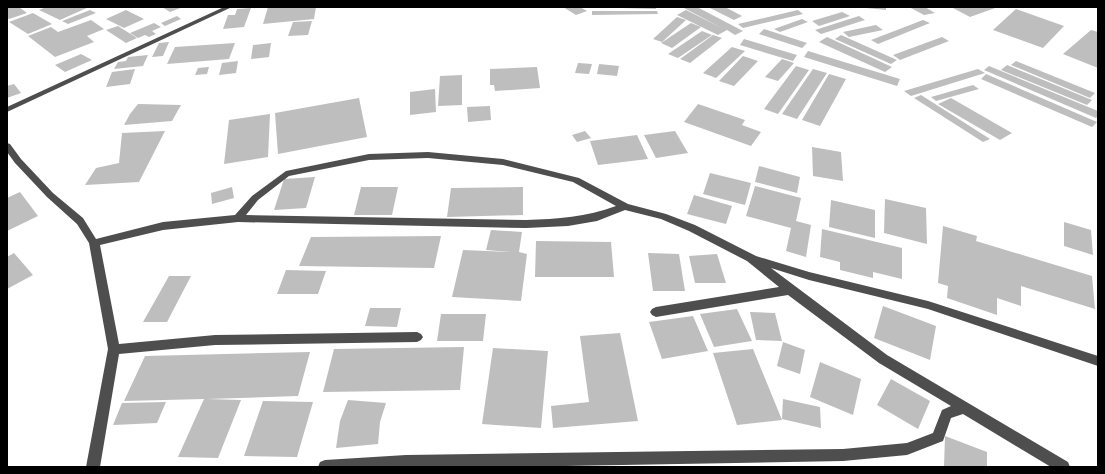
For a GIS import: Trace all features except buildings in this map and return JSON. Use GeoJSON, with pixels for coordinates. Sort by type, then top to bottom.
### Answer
{"type":"FeatureCollection","features":[{"type":"Feature","properties":{"kind":"street"},"geometry":{"type":"LineString","coordinates":[[7,110],[229,7]]}},
{"type":"Feature","properties":{"kind":"street"},"geometry":{"type":"LineString","coordinates":[[7,146],[18,161],[50,195],[80,221],[94,243],[114,349],[92,467]]}},
{"type":"Feature","properties":{"kind":"street"},"geometry":{"type":"LineString","coordinates":[[238,218],[255,198],[286,174],[369,157],[428,155],[495,162],[532,168],[576,180],[625,207],[663,216],[692,228],[751,258],[809,276],[928,305],[1098,361]]}},
{"type":"Feature","properties":{"kind":"street"},"geometry":{"type":"LineString","coordinates":[[94,243],[163,226],[238,218],[526,224],[568,222],[597,217],[625,207]]}},
{"type":"Feature","properties":{"kind":"street"},"geometry":{"type":"LineString","coordinates":[[751,258],[790,290],[883,359],[1063,467]]}},
{"type":"Feature","properties":{"kind":"street"},"geometry":{"type":"LineString","coordinates":[[656,312],[790,290]]}},
{"type":"Feature","properties":{"kind":"street"},"geometry":{"type":"LineString","coordinates":[[114,349],[215,340],[417,337]]}},
{"type":"Feature","properties":{"kind":"street"},"geometry":{"type":"LineString","coordinates":[[325,467],[414,461],[843,455],[907,449],[938,437],[946,414],[965,407]]}}]}
